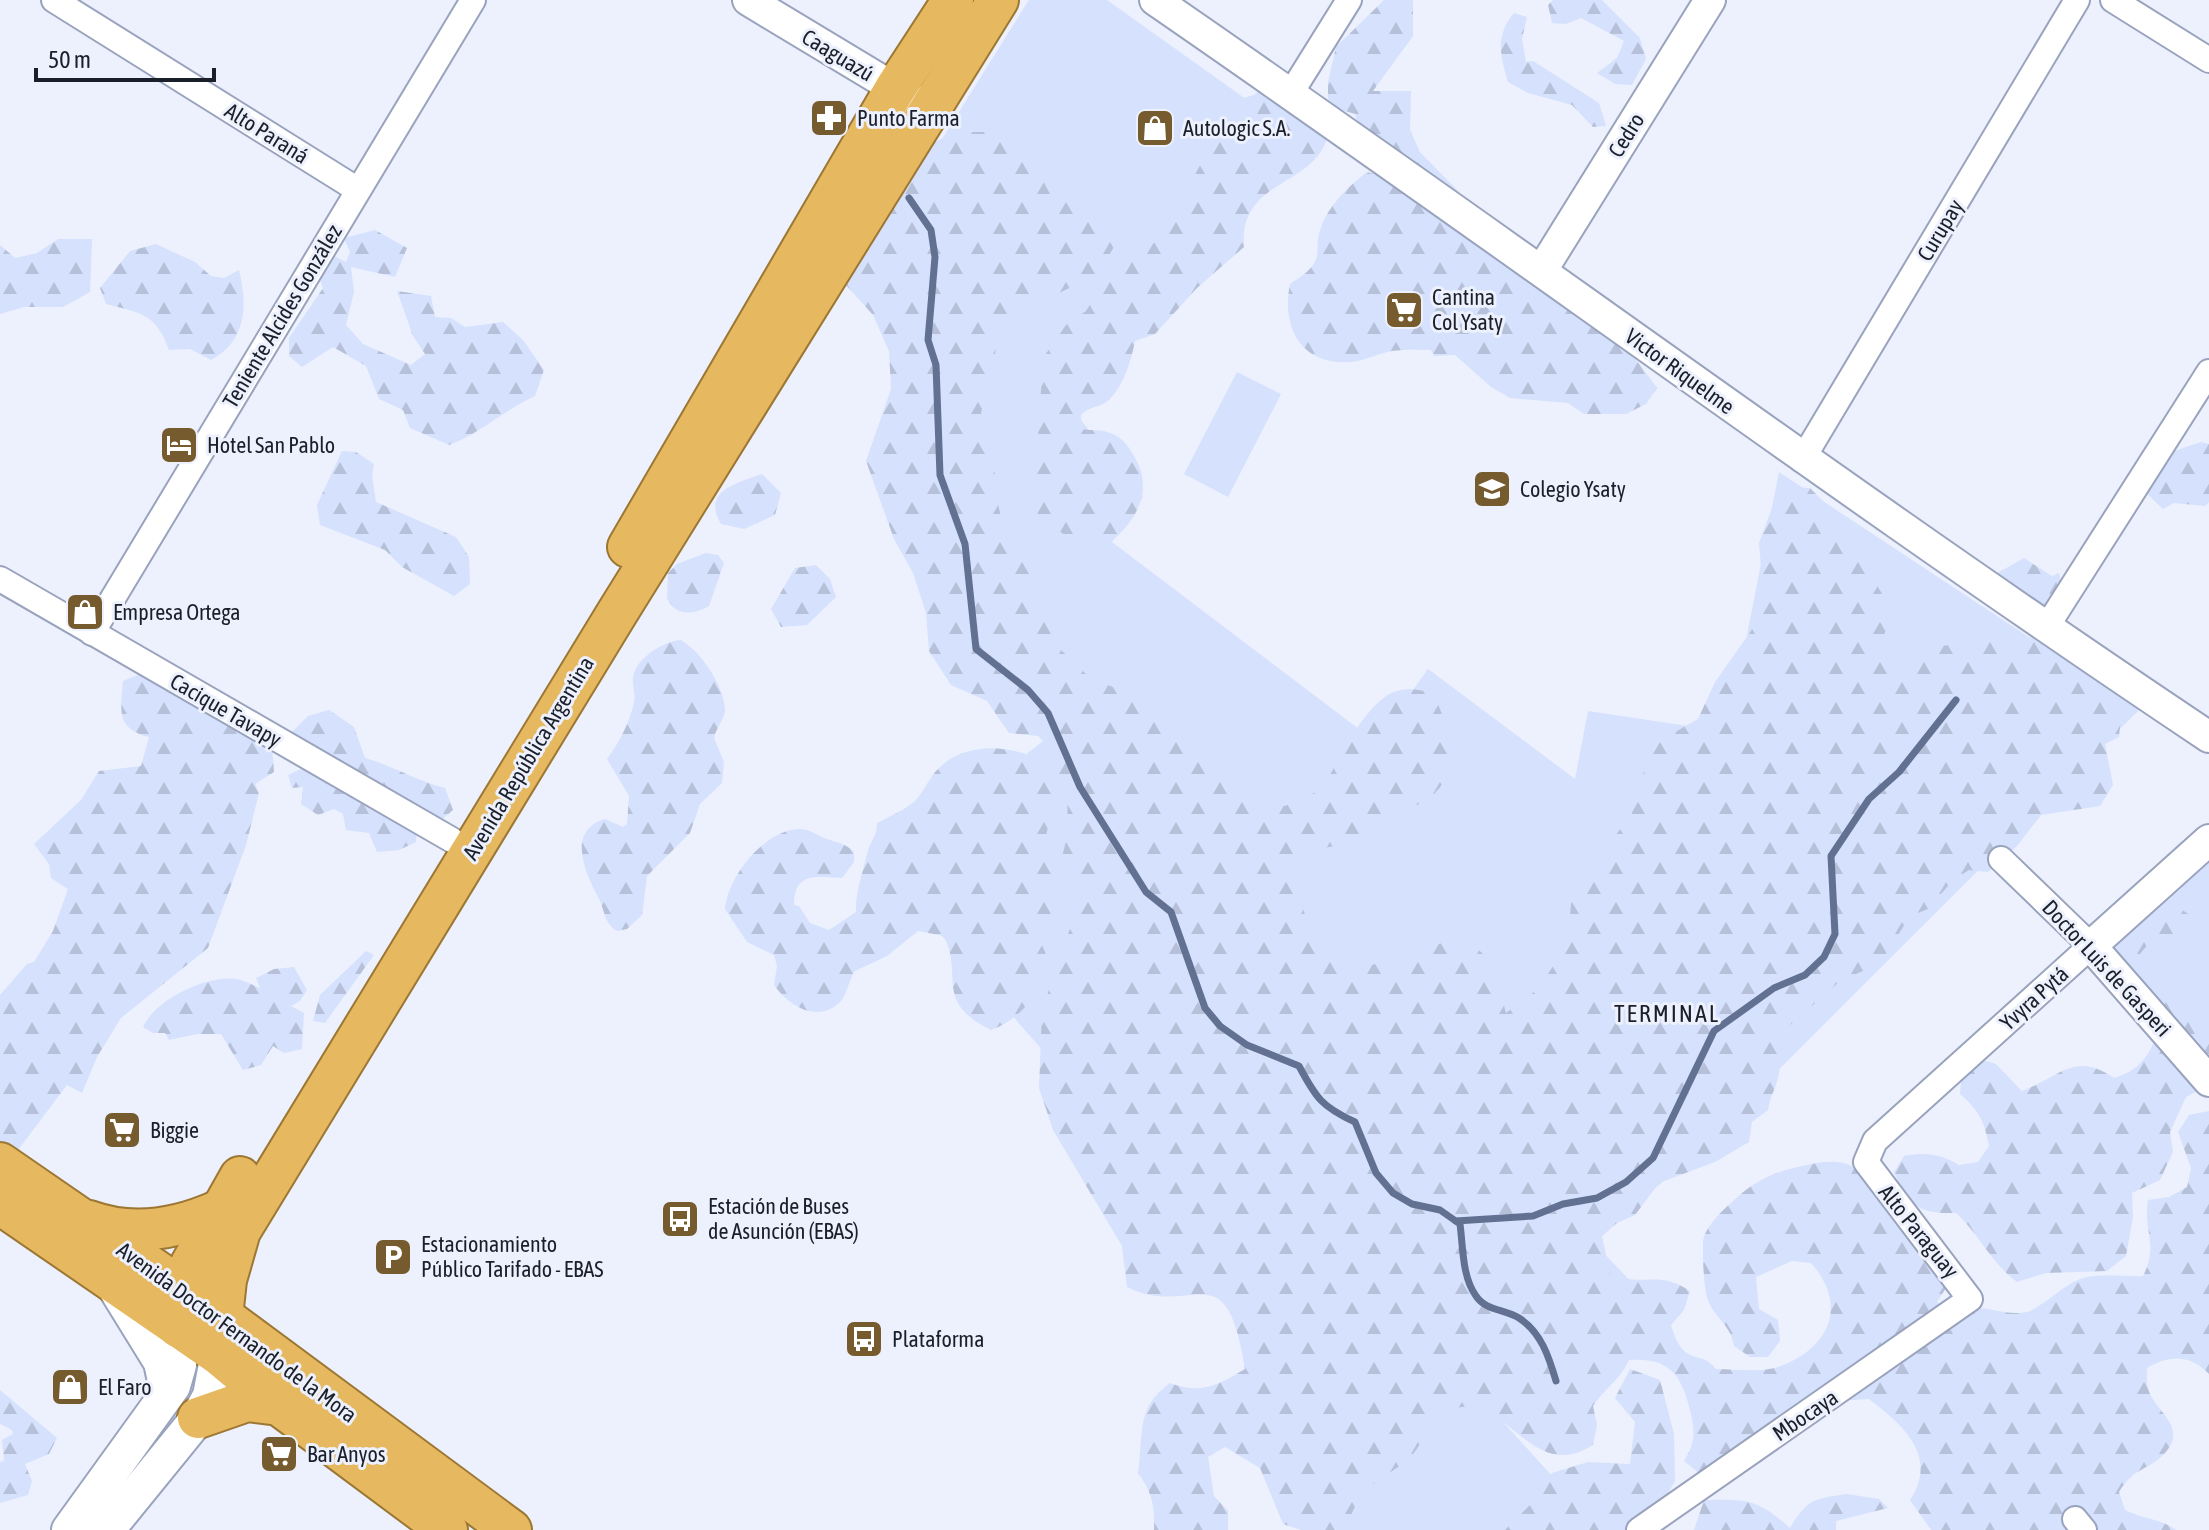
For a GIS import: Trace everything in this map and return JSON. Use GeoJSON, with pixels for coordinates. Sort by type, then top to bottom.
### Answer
{"type":"FeatureCollection","features":[{"type":"Feature","properties":{"kind":"highway","name":"Avenida República Argentina"},"geometry":{"type":"LineString","coordinates":[[227,1228],[240,1231],[912,99],[953,0]]}},
{"type":"Feature","properties":{"kind":"highway","name":"Avenida República Argentina"},"geometry":{"type":"LineString","coordinates":[[181,1310],[191,1264],[227,1228],[452,840],[615,570],[912,99],[998,0]]}},
{"type":"Feature","properties":{"kind":"highway","name":"Avenida Doctor Fernando de la Mora"},"geometry":{"type":"LineString","coordinates":[[0,1163],[70,1213],[181,1310],[220,1335],[279,1405],[447,1530]]}},
{"type":"Feature","properties":{"kind":"highway","name":"Avenida Doctor Fernando de la Mora"},"geometry":{"type":"LineString","coordinates":[[0,1204],[111,1281],[181,1310]]}},
{"type":"Feature","properties":{"kind":"highway"},"geometry":{"type":"LineString","coordinates":[[70,1213],[113,1230],[138,1231],[195,1220],[227,1228],[242,1317],[262,1346]]}},
{"type":"Feature","properties":{"kind":"highway","name":"Avenida República Argentina"},"geometry":{"type":"LineString","coordinates":[[220,1335],[227,1228]]}},
{"type":"Feature","properties":{"kind":"highway","name":"Avenida Doctor Fernando de la Mora"},"geometry":{"type":"LineString","coordinates":[[220,1335],[262,1346],[511,1530]]}},
{"type":"Feature","properties":{"kind":"highway"},"geometry":{"type":"LineString","coordinates":[[180,1412],[247,1401],[279,1405]]}},
{"type":"Feature","properties":{"kind":"highway"},"geometry":{"type":"LineString","coordinates":[[394,1490],[431,1504],[468,1530]]}},
{"type":"Feature","properties":{"kind":"main road"},"geometry":{"type":"LineString","coordinates":[[111,1281],[161,1362],[165,1381],[180,1412]]}},
{"type":"Feature","properties":{"kind":"main road","name":"Avenida República Argentina"},"geometry":{"type":"LineString","coordinates":[[107,1530],[180,1412],[173,1386],[179,1365],[181,1310]]}},
{"type":"Feature","properties":{"kind":"main road","name":"Avenida República Argentina"},"geometry":{"type":"LineString","coordinates":[[69,1530],[180,1412],[210,1396],[220,1335]]}},
{"type":"Feature","properties":{"kind":"street","name":"Alto Paraná"},"geometry":{"type":"LineString","coordinates":[[54,0],[358,190]]}},
{"type":"Feature","properties":{"kind":"street","name":"Teniente Alcides González"},"geometry":{"type":"LineString","coordinates":[[92,633],[473,0]]}},
{"type":"Feature","properties":{"kind":"street","name":"Caaguazú"},"geometry":{"type":"LineString","coordinates":[[748,0],[912,99]]}},
{"type":"Feature","properties":{"kind":"street","name":"Victor Riquelme"},"geometry":{"type":"LineString","coordinates":[[1155,0],[1542,270],[1802,460],[2209,737]]}},
{"type":"Feature","properties":{"kind":"street"},"geometry":{"type":"LineString","coordinates":[[1291,93],[1349,0]]}},
{"type":"Feature","properties":{"kind":"street","name":"Cedro"},"geometry":{"type":"LineString","coordinates":[[1542,270],[1710,0]]}},
{"type":"Feature","properties":{"kind":"street","name":"Curupay"},"geometry":{"type":"LineString","coordinates":[[1802,460],[2077,0]]}},
{"type":"Feature","properties":{"kind":"street"},"geometry":{"type":"LineString","coordinates":[[2113,0],[2209,60]]}},
{"type":"Feature","properties":{"kind":"street"},"geometry":{"type":"LineString","coordinates":[[2046,628],[2209,372]]}},
{"type":"Feature","properties":{"kind":"street","name":"Cacique Tavapy"},"geometry":{"type":"LineString","coordinates":[[0,579],[452,840]]}},
{"type":"Feature","properties":{"kind":"street","name":"Yvyra Pytá"},"geometry":{"type":"LineString","coordinates":[[1866,1162],[1875,1141],[2209,840]]}},
{"type":"Feature","properties":{"kind":"street","name":"Doctor Luis de Gasperi"},"geometry":{"type":"LineString","coordinates":[[2001,859],[2091,946],[2209,1081]]}},
{"type":"Feature","properties":{"kind":"street","name":"Alto Paraguay"},"geometry":{"type":"LineString","coordinates":[[1866,1162],[1970,1299]]}},
{"type":"Feature","properties":{"kind":"street","name":"Mbocaya"},"geometry":{"type":"LineString","coordinates":[[1639,1530],[1970,1299]]}},
{"type":"Feature","properties":{"kind":"green space"},"geometry":{"type":"Polygon","coordinates":[[[1029,0],[1107,0],[1250,102],[1072,409],[1143,497],[1112,542],[1376,742],[1428,669],[1575,779],[1588,711],[1728,732],[1779,472],[2139,710],[1698,1150],[1594,1243],[1659,1311],[1464,1336],[1373,1425],[883,869],[1043,741],[961,658],[901,314],[852,283],[1029,0]]]}},
{"type":"Feature","properties":{"kind":"green space"},"geometry":{"type":"Polygon","coordinates":[[[1384,0],[1413,0],[1413,36],[1373,91],[1411,91],[1410,130],[1420,152],[1459,192],[1465,217],[1446,218],[1529,283],[1567,299],[1632,354],[1657,388],[1646,404],[1626,414],[1584,414],[1568,403],[1510,398],[1491,387],[1455,355],[1434,356],[1431,350],[1403,350],[1355,361],[1333,362],[1307,350],[1292,329],[1288,300],[1290,284],[1315,261],[1324,220],[1343,193],[1367,172],[1387,178],[1362,143],[1355,114],[1329,106],[1329,134],[1320,153],[1306,168],[1271,190],[1256,204],[1246,222],[1244,247],[1197,288],[1155,334],[1135,341],[1126,372],[1114,394],[1106,402],[1081,415],[1082,429],[1112,433],[1126,444],[1140,468],[1143,492],[1129,523],[1111,542],[1072,540],[1038,516],[1030,476],[1038,436],[1043,358],[1066,325],[1086,311],[1113,268],[1162,238],[1199,167],[1224,134],[1243,98],[1254,95],[1269,82],[1328,106],[1328,82],[1336,47],[1384,0]]]}},
{"type":"Feature","properties":{"kind":"green space"},"geometry":{"type":"Polygon","coordinates":[[[1553,0],[1602,0],[1640,38],[1646,59],[1632,85],[1615,84],[1597,73],[1617,58],[1624,41],[1581,18],[1566,24],[1552,23],[1548,5],[1553,0]]]}},
{"type":"Feature","properties":{"kind":"green space"},"geometry":{"type":"Polygon","coordinates":[[[1514,13],[1527,17],[1522,39],[1526,62],[1533,61],[1599,103],[1606,126],[1593,127],[1572,105],[1528,93],[1508,82],[1501,46],[1504,30],[1514,13]]]}},
{"type":"Feature","properties":{"kind":"green space"},"geometry":{"type":"Polygon","coordinates":[[[955,132],[994,132],[1030,156],[1050,194],[1086,213],[1117,241],[1099,274],[1027,308],[999,336],[981,413],[993,451],[997,501],[1007,539],[1030,571],[1039,611],[1058,647],[1090,678],[1128,693],[1197,744],[1264,801],[1285,806],[1323,789],[1353,734],[1383,698],[1404,690],[1433,693],[1445,722],[1450,752],[1450,766],[1436,791],[1419,804],[1388,812],[1362,839],[1315,852],[1295,874],[1311,928],[1331,957],[1356,966],[1383,962],[1438,944],[1463,943],[1485,956],[1489,962],[1506,1013],[1538,989],[1573,936],[1570,915],[1572,895],[1632,813],[1649,753],[1663,739],[1698,719],[1715,682],[1751,631],[1760,611],[1763,592],[1759,543],[1775,500],[1790,487],[1810,488],[1824,502],[1823,521],[1858,554],[1890,607],[1887,628],[1871,662],[1892,660],[1930,647],[2037,637],[2110,681],[2123,698],[2119,737],[2105,744],[2113,785],[2100,806],[2041,815],[2017,846],[1988,872],[1969,870],[1953,880],[1928,909],[1910,916],[1886,954],[1872,967],[1840,981],[1779,1035],[1778,1078],[1768,1110],[1752,1122],[1749,1142],[1715,1162],[1659,1183],[1635,1215],[1617,1223],[1602,1236],[1610,1274],[1622,1278],[1668,1281],[1690,1291],[1684,1310],[1671,1325],[1681,1348],[1687,1353],[1716,1369],[1771,1369],[1796,1359],[1810,1349],[1821,1338],[1831,1310],[1823,1279],[1811,1263],[1792,1261],[1756,1277],[1759,1309],[1778,1320],[1780,1341],[1768,1357],[1750,1357],[1734,1346],[1724,1324],[1713,1311],[1704,1276],[1704,1238],[1717,1216],[1756,1183],[1785,1170],[1825,1162],[1855,1168],[1864,1176],[1889,1215],[1948,1285],[1937,1302],[1954,1314],[1975,1308],[2027,1312],[2080,1279],[2143,1276],[2150,1256],[2148,1200],[2169,1197],[2187,1187],[2191,1168],[2178,1132],[2189,1115],[2209,1111],[2209,1374],[2194,1363],[2179,1359],[2163,1361],[2147,1368],[2151,1396],[2172,1428],[2171,1445],[2157,1460],[2135,1473],[2119,1492],[2125,1510],[2176,1530],[1931,1530],[1910,1500],[1921,1469],[1913,1443],[1894,1420],[1869,1399],[1835,1401],[1699,1473],[1684,1461],[1693,1433],[1691,1414],[1679,1380],[1673,1372],[1656,1362],[1629,1360],[1593,1406],[1597,1425],[1593,1445],[1571,1454],[1553,1454],[1536,1447],[1491,1414],[1475,1407],[1456,1408],[1433,1423],[1407,1460],[1364,1493],[1341,1530],[1301,1530],[1283,1524],[1260,1468],[1225,1447],[1208,1457],[1214,1496],[1228,1511],[1228,1530],[1154,1530],[1152,1500],[1138,1473],[1143,1423],[1151,1402],[1170,1383],[1201,1388],[1226,1380],[1245,1369],[1228,1309],[1217,1298],[1204,1295],[1150,1295],[1127,1287],[1122,1246],[1053,1130],[1039,1088],[1042,1010],[1075,914],[1074,895],[1064,878],[1062,857],[1067,837],[1068,780],[1052,768],[1058,786],[1044,844],[1061,882],[1048,921],[1037,937],[1046,955],[1043,979],[1021,1011],[991,1030],[973,1019],[956,999],[952,964],[944,936],[918,931],[887,956],[855,971],[843,998],[832,1008],[813,1012],[795,1005],[774,985],[777,966],[774,955],[747,942],[725,909],[740,870],[760,847],[784,832],[805,830],[854,852],[854,862],[842,878],[809,878],[798,886],[795,894],[794,905],[799,906],[810,923],[829,930],[856,912],[860,883],[877,823],[914,802],[936,771],[948,761],[962,754],[992,748],[1024,753],[1051,767],[1065,754],[1047,737],[1009,733],[987,701],[951,685],[929,651],[926,613],[913,573],[894,539],[866,461],[891,389],[889,351],[873,315],[846,285],[855,252],[919,150],[955,132]]]}},
{"type":"Feature","properties":{"kind":"green space"},"geometry":{"type":"Polygon","coordinates":[[[375,230],[407,248],[395,277],[351,267],[354,292],[346,325],[363,344],[411,365],[425,354],[413,336],[397,291],[431,296],[435,317],[451,318],[465,327],[503,322],[523,340],[544,370],[535,396],[449,445],[410,428],[403,410],[379,399],[366,366],[333,347],[302,367],[289,356],[289,338],[323,288],[314,264],[330,254],[346,262],[350,252],[344,238],[375,230]]]}},
{"type":"Feature","properties":{"kind":"green space"},"geometry":{"type":"Polygon","coordinates":[[[58,239],[92,239],[90,292],[63,307],[24,307],[0,314],[0,245],[15,258],[37,253],[58,239]]]}},
{"type":"Feature","properties":{"kind":"green space"},"geometry":{"type":"Polygon","coordinates":[[[156,244],[195,262],[211,276],[224,278],[239,270],[243,297],[242,321],[231,343],[211,360],[190,349],[169,350],[158,328],[145,316],[106,304],[100,288],[130,251],[156,244]]]}},
{"type":"Feature","properties":{"kind":"green space"},"geometry":{"type":"Polygon","coordinates":[[[1237,372],[1281,394],[1228,497],[1184,474],[1237,372]]]}},
{"type":"Feature","properties":{"kind":"green space"},"geometry":{"type":"Polygon","coordinates":[[[2201,442],[2209,444],[2209,502],[2205,506],[2174,503],[2163,509],[2140,487],[2168,453],[2201,442]]]}},
{"type":"Feature","properties":{"kind":"green space"},"geometry":{"type":"Polygon","coordinates":[[[342,451],[356,452],[374,464],[372,475],[376,502],[456,537],[469,557],[470,584],[454,596],[402,567],[385,550],[320,525],[317,505],[342,451]]]}},
{"type":"Feature","properties":{"kind":"green space"},"geometry":{"type":"Polygon","coordinates":[[[762,474],[781,493],[775,515],[744,529],[721,524],[715,504],[719,496],[733,485],[762,474]]]}},
{"type":"Feature","properties":{"kind":"green space"},"geometry":{"type":"Polygon","coordinates":[[[706,553],[718,555],[724,563],[709,606],[691,612],[675,609],[667,598],[668,573],[677,564],[706,553]]]}},
{"type":"Feature","properties":{"kind":"green space"},"geometry":{"type":"Polygon","coordinates":[[[2024,558],[2052,576],[2059,573],[2064,596],[2052,615],[1992,576],[2024,558]]]}},
{"type":"Feature","properties":{"kind":"green space"},"geometry":{"type":"Polygon","coordinates":[[[816,565],[830,579],[836,597],[807,625],[781,627],[771,609],[795,568],[816,565]]]}},
{"type":"Feature","properties":{"kind":"green space"},"geometry":{"type":"Polygon","coordinates":[[[681,640],[696,652],[710,670],[723,699],[725,713],[714,738],[724,762],[722,783],[700,804],[690,833],[647,876],[642,915],[627,929],[617,931],[607,921],[589,878],[582,843],[585,833],[605,819],[623,827],[627,824],[629,796],[607,759],[624,732],[632,710],[633,677],[639,663],[652,652],[681,640]]]}},
{"type":"Feature","properties":{"kind":"green space"},"geometry":{"type":"Polygon","coordinates":[[[143,673],[272,746],[274,772],[255,784],[259,793],[246,845],[208,948],[121,1018],[97,1057],[82,1093],[67,1085],[18,1150],[0,1142],[0,995],[27,964],[34,962],[53,931],[68,889],[51,878],[49,864],[34,844],[81,800],[99,771],[141,766],[149,737],[130,729],[125,723],[121,701],[123,681],[143,673]]]}},
{"type":"Feature","properties":{"kind":"green space"},"geometry":{"type":"Polygon","coordinates":[[[329,710],[354,727],[365,758],[445,788],[453,810],[431,829],[291,733],[308,716],[329,710]]]}},
{"type":"Feature","properties":{"kind":"green space"},"geometry":{"type":"Polygon","coordinates":[[[303,768],[417,826],[416,842],[399,850],[377,852],[369,833],[346,830],[343,814],[334,809],[318,815],[301,804],[303,787],[292,788],[288,775],[303,768]]]}},
{"type":"Feature","properties":{"kind":"green space"},"geometry":{"type":"Polygon","coordinates":[[[2209,855],[2209,1069],[2106,952],[2209,855]]]}},
{"type":"Feature","properties":{"kind":"green space"},"geometry":{"type":"Polygon","coordinates":[[[2178,907],[2194,918],[2190,938],[2173,944],[2149,943],[2131,965],[2119,967],[2108,962],[2110,931],[2138,926],[2178,907]]]}},
{"type":"Feature","properties":{"kind":"green space"},"geometry":{"type":"Polygon","coordinates":[[[366,951],[374,955],[325,1023],[313,1021],[320,995],[366,951]]]}},
{"type":"Feature","properties":{"kind":"green space"},"geometry":{"type":"Polygon","coordinates":[[[294,967],[307,990],[300,1001],[291,1006],[304,1013],[302,1049],[284,1053],[273,1046],[261,1065],[243,1070],[221,1034],[197,1034],[169,1040],[165,1033],[153,1033],[143,1027],[158,1008],[197,985],[236,979],[260,988],[256,978],[274,969],[294,967]]]}},
{"type":"Feature","properties":{"kind":"green space"},"geometry":{"type":"Polygon","coordinates":[[[2138,972],[2161,981],[2209,1044],[2209,1085],[2186,1097],[2170,1132],[2173,1152],[2160,1180],[2132,1193],[2133,1217],[2126,1256],[2107,1271],[2046,1273],[2017,1282],[1956,1213],[1932,1212],[1916,1206],[1894,1172],[1904,1156],[1912,1155],[1939,1156],[1959,1165],[1978,1162],[1989,1146],[1985,1130],[1976,1111],[1960,1094],[1962,1071],[1976,1058],[1996,1064],[2022,1091],[2078,1066],[2100,1070],[2114,1078],[2139,1065],[2155,1040],[2127,988],[2138,972]]]}},
{"type":"Feature","properties":{"kind":"green space"},"geometry":{"type":"Polygon","coordinates":[[[1630,1369],[1660,1380],[1674,1434],[1675,1481],[1646,1530],[1505,1530],[1532,1503],[1552,1473],[1588,1462],[1630,1464],[1635,1422],[1615,1398],[1630,1369]]]}},
{"type":"Feature","properties":{"kind":"green space"},"geometry":{"type":"Polygon","coordinates":[[[1467,1382],[1601,1530],[1304,1530],[1467,1382]]]}},
{"type":"Feature","properties":{"kind":"green space"},"geometry":{"type":"Polygon","coordinates":[[[0,1390],[57,1438],[49,1454],[25,1464],[32,1481],[28,1495],[0,1503],[0,1462],[4,1461],[2,1440],[13,1434],[12,1430],[0,1424],[0,1390]]]}},
{"type":"Feature","properties":{"kind":"green space"},"geometry":{"type":"Polygon","coordinates":[[[1847,1494],[1879,1499],[1888,1508],[1836,1521],[1836,1530],[1694,1530],[1704,1500],[1751,1503],[1769,1511],[1790,1528],[1807,1505],[1827,1497],[1847,1494]]]}},
{"type":"Feature","properties":{"kind":"waterway"},"geometry":{"type":"LineString","coordinates":[[909,198],[931,230],[935,257],[928,340],[936,365],[940,475],[965,544],[976,649],[1028,690],[1048,713],[1080,787],[1146,892],[1171,912],[1205,1008],[1220,1026],[1247,1045],[1299,1066],[1321,1100],[1355,1122],[1376,1173],[1393,1193],[1412,1204],[1440,1210],[1460,1224],[1471,1288],[1480,1301],[1514,1315],[1533,1330],[1547,1354],[1556,1381]]}},
{"type":"Feature","properties":{"kind":"waterway"},"geometry":{"type":"LineString","coordinates":[[1456,1221],[1533,1216],[1563,1204],[1597,1198],[1626,1182],[1653,1158],[1714,1031],[1774,988],[1805,975],[1824,957],[1835,934],[1831,856],[1869,799],[1899,772],[1956,700]]}},
{"type":"Feature","properties":{"kind":"place","name":"Punto Farma"},"geometry":{"type":"Point","coordinates":[829,118]}},
{"type":"Feature","properties":{"kind":"place","name":"Autologic S.A."},"geometry":{"type":"Point","coordinates":[1155,128]}},
{"type":"Feature","properties":{"kind":"place","name":"Cantina Col Ysaty"},"geometry":{"type":"Point","coordinates":[1404,310]}},
{"type":"Feature","properties":{"kind":"place","name":"Hotel San Pablo"},"geometry":{"type":"Point","coordinates":[179,445]}},
{"type":"Feature","properties":{"kind":"place","name":"Colegio Ysaty"},"geometry":{"type":"Point","coordinates":[1492,489]}},
{"type":"Feature","properties":{"kind":"place","name":"Empresa Ortega"},"geometry":{"type":"Point","coordinates":[85,612]}},
{"type":"Feature","properties":{"kind":"place","name":"Biggie"},"geometry":{"type":"Point","coordinates":[122,1130]}},
{"type":"Feature","properties":{"kind":"place","name":"Estación de Buses de Asunción (EBAS)"},"geometry":{"type":"Point","coordinates":[680,1219]}},
{"type":"Feature","properties":{"kind":"place","name":"Estacionamiento Público Tarifado - EBAS"},"geometry":{"type":"Point","coordinates":[393,1257]}},
{"type":"Feature","properties":{"kind":"place","name":"Plataforma"},"geometry":{"type":"Point","coordinates":[864,1339]}},
{"type":"Feature","properties":{"kind":"place","name":"El Faro"},"geometry":{"type":"Point","coordinates":[70,1387]}},
{"type":"Feature","properties":{"kind":"place","name":"Bar Anyos"},"geometry":{"type":"Point","coordinates":[279,1454]}},
{"type":"Feature","properties":{"kind":"district","name":"TERMINAL"},"geometry":{"type":"Point","coordinates":[1667,1013]}}]}
